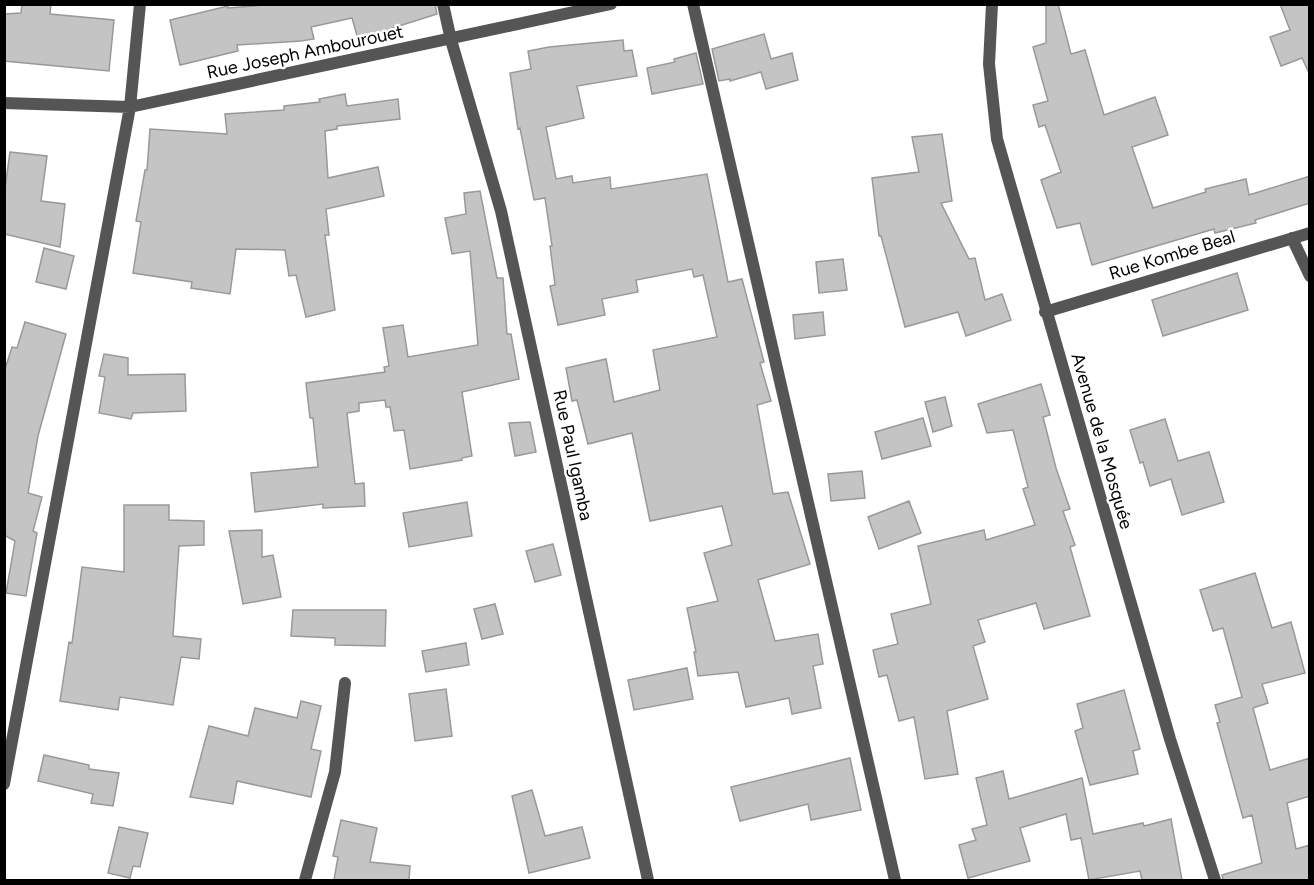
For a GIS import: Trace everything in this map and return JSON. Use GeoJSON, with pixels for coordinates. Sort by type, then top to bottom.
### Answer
{"type":"FeatureCollection","features":[{"type":"Feature","properties":{"kind":"street"},"geometry":{"type":"LineString","coordinates":[[4,784],[130,107],[140,4]]}},
{"type":"Feature","properties":{"kind":"street","name":"Rue Paul Igamba"},"geometry":{"type":"LineString","coordinates":[[443,4],[451,40],[501,211],[648,880]]}},
{"type":"Feature","properties":{"kind":"street","name":"Rue Joseph Ambourouet"},"geometry":{"type":"LineString","coordinates":[[4,103],[130,107],[611,4]]}},
{"type":"Feature","properties":{"kind":"street"},"geometry":{"type":"LineString","coordinates":[[693,4],[895,880]]}},
{"type":"Feature","properties":{"kind":"street","name":"Avenue de la Mosquée"},"geometry":{"type":"LineString","coordinates":[[992,4],[989,64],[997,138],[1045,312],[1170,739],[1215,880]]}},
{"type":"Feature","properties":{"kind":"street","name":"Rue Kombe Beal"},"geometry":{"type":"LineString","coordinates":[[1045,312],[1310,233]]}},
{"type":"Feature","properties":{"kind":"street"},"geometry":{"type":"LineString","coordinates":[[1292,238],[1310,276]]}},
{"type":"Feature","properties":{"kind":"street"},"geometry":{"type":"LineString","coordinates":[[305,880],[335,772],[345,683]]}},
{"type":"Feature","properties":{"kind":"building"},"geometry":{"type":"Polygon","coordinates":[[[22,4],[51,4],[50,14],[114,20],[109,71],[4,61],[4,14],[21,13],[22,4]]]}},
{"type":"Feature","properties":{"kind":"building"},"geometry":{"type":"Polygon","coordinates":[[[276,4],[435,4],[437,14],[358,39],[352,18],[311,27],[314,39],[237,45],[238,51],[180,65],[170,20],[228,6],[228,8],[276,4]]]}},
{"type":"Feature","properties":{"kind":"building"},"geometry":{"type":"Polygon","coordinates":[[[1046,4],[1058,4],[1071,54],[1085,50],[1104,115],[1155,97],[1168,135],[1132,147],[1153,208],[1206,192],[1205,189],[1246,179],[1249,195],[1310,176],[1310,203],[1255,220],[1256,223],[1215,233],[1214,229],[1092,265],[1080,223],[1057,228],[1041,180],[1061,172],[1045,125],[1039,127],[1033,105],[1048,101],[1033,47],[1046,43],[1046,4]]]}},
{"type":"Feature","properties":{"kind":"building"},"geometry":{"type":"Polygon","coordinates":[[[1280,4],[1310,4],[1310,75],[1302,58],[1281,66],[1270,37],[1290,30],[1280,4]]]}},
{"type":"Feature","properties":{"kind":"building"},"geometry":{"type":"Polygon","coordinates":[[[764,34],[771,59],[792,53],[798,80],[766,89],[761,72],[730,81],[730,79],[719,81],[712,49],[764,34]]]}},
{"type":"Feature","properties":{"kind":"building"},"geometry":{"type":"Polygon","coordinates":[[[623,40],[624,51],[632,50],[637,76],[577,86],[584,118],[546,127],[556,179],[572,176],[573,183],[610,177],[611,189],[707,174],[728,282],[742,279],[764,362],[760,363],[771,401],[757,405],[773,494],[788,492],[810,564],[758,580],[775,641],[818,634],[823,664],[813,666],[821,708],[792,714],[789,698],[746,707],[738,672],[698,676],[694,652],[696,652],[687,608],[718,601],[704,553],[732,545],[722,506],[650,521],[632,433],[588,444],[577,400],[572,401],[566,368],[606,359],[614,402],[660,390],[653,350],[717,337],[703,275],[694,277],[692,269],[636,280],[638,292],[602,299],[605,315],[558,325],[550,286],[555,285],[545,198],[534,200],[520,128],[518,129],[510,73],[531,69],[528,51],[623,40]]]}},
{"type":"Feature","properties":{"kind":"building"},"geometry":{"type":"Polygon","coordinates":[[[696,53],[703,84],[652,94],[647,68],[675,62],[674,59],[696,53]]]}},
{"type":"Feature","properties":{"kind":"building"},"geometry":{"type":"Polygon","coordinates":[[[345,94],[347,106],[398,99],[400,119],[337,126],[337,129],[325,131],[328,178],[378,167],[384,196],[326,209],[329,235],[325,235],[335,310],[306,317],[296,275],[289,276],[285,250],[236,249],[230,294],[191,288],[192,282],[133,273],[141,222],[136,221],[145,170],[147,170],[150,129],[227,134],[225,114],[284,110],[284,106],[320,102],[319,99],[345,94]]]}},
{"type":"Feature","properties":{"kind":"building"},"geometry":{"type":"Polygon","coordinates":[[[942,134],[952,201],[941,203],[969,259],[975,258],[985,300],[1002,294],[1011,320],[966,336],[958,312],[905,327],[881,236],[879,236],[872,178],[919,172],[912,137],[942,134]]]}},
{"type":"Feature","properties":{"kind":"building"},"geometry":{"type":"Polygon","coordinates":[[[10,152],[47,156],[41,201],[65,204],[60,247],[4,234],[4,195],[10,152]]]}},
{"type":"Feature","properties":{"kind":"building"},"geometry":{"type":"Polygon","coordinates":[[[480,191],[497,278],[503,278],[507,334],[511,334],[519,379],[462,392],[472,456],[462,458],[462,460],[410,469],[404,430],[394,431],[390,407],[386,407],[385,400],[359,403],[359,411],[347,413],[355,484],[364,483],[365,506],[323,508],[323,504],[255,512],[251,473],[318,467],[313,418],[310,418],[306,383],[385,372],[384,367],[389,366],[383,328],[403,325],[408,357],[478,345],[470,251],[452,254],[445,218],[466,214],[464,193],[480,191]]]}},
{"type":"Feature","properties":{"kind":"building"},"geometry":{"type":"Polygon","coordinates":[[[44,248],[74,256],[66,289],[36,282],[44,248]]]}},
{"type":"Feature","properties":{"kind":"building"},"geometry":{"type":"Polygon","coordinates":[[[843,259],[847,290],[819,293],[816,262],[843,259]]]}},
{"type":"Feature","properties":{"kind":"building"},"geometry":{"type":"Polygon","coordinates":[[[1237,273],[1248,310],[1163,336],[1152,300],[1237,273]]]}},
{"type":"Feature","properties":{"kind":"building"},"geometry":{"type":"Polygon","coordinates":[[[823,312],[825,335],[795,339],[793,315],[823,312]]]}},
{"type":"Feature","properties":{"kind":"building"},"geometry":{"type":"Polygon","coordinates":[[[25,322],[66,334],[38,436],[28,493],[42,497],[33,531],[37,533],[26,596],[6,593],[15,541],[4,535],[4,372],[12,347],[17,348],[25,322]]]}},
{"type":"Feature","properties":{"kind":"building"},"geometry":{"type":"Polygon","coordinates":[[[104,354],[128,358],[128,375],[185,374],[186,411],[133,413],[131,419],[99,413],[105,377],[99,376],[104,354]]]}},
{"type":"Feature","properties":{"kind":"building"},"geometry":{"type":"Polygon","coordinates":[[[1041,384],[1050,415],[1043,417],[1056,468],[1070,509],[1063,511],[1075,545],[1070,547],[1090,616],[1044,629],[1036,603],[978,620],[985,642],[973,646],[988,699],[947,711],[958,774],[925,779],[914,717],[899,721],[887,675],[879,677],[873,650],[898,644],[891,614],[931,604],[918,546],[984,530],[986,540],[1035,525],[1023,489],[1028,487],[1013,430],[987,433],[978,404],[1041,384]]]}},
{"type":"Feature","properties":{"kind":"building"},"geometry":{"type":"Polygon","coordinates":[[[945,397],[952,426],[933,432],[925,402],[945,397]]]}},
{"type":"Feature","properties":{"kind":"building"},"geometry":{"type":"Polygon","coordinates":[[[923,418],[931,446],[882,459],[875,432],[923,418]]]}},
{"type":"Feature","properties":{"kind":"building"},"geometry":{"type":"Polygon","coordinates":[[[1165,419],[1178,461],[1209,452],[1224,502],[1182,515],[1171,479],[1150,486],[1130,430],[1165,419]]]}},
{"type":"Feature","properties":{"kind":"building"},"geometry":{"type":"Polygon","coordinates":[[[530,422],[536,452],[515,456],[509,423],[530,422]]]}},
{"type":"Feature","properties":{"kind":"building"},"geometry":{"type":"Polygon","coordinates":[[[862,471],[865,498],[831,501],[828,474],[862,471]]]}},
{"type":"Feature","properties":{"kind":"building"},"geometry":{"type":"Polygon","coordinates":[[[909,501],[921,533],[879,549],[868,517],[909,501]]]}},
{"type":"Feature","properties":{"kind":"building"},"geometry":{"type":"Polygon","coordinates":[[[467,502],[472,536],[409,547],[403,513],[467,502]]]}},
{"type":"Feature","properties":{"kind":"building"},"geometry":{"type":"Polygon","coordinates":[[[124,505],[169,505],[169,520],[204,521],[204,545],[179,546],[173,636],[201,639],[199,659],[181,657],[173,705],[120,697],[118,710],[60,701],[69,642],[72,643],[82,567],[124,572],[124,505]]]}},
{"type":"Feature","properties":{"kind":"building"},"geometry":{"type":"Polygon","coordinates":[[[262,530],[262,557],[273,555],[281,597],[243,604],[229,531],[262,530]]]}},
{"type":"Feature","properties":{"kind":"building"},"geometry":{"type":"Polygon","coordinates":[[[553,544],[561,575],[535,582],[526,551],[553,544]]]}},
{"type":"Feature","properties":{"kind":"building"},"geometry":{"type":"Polygon","coordinates":[[[1255,573],[1272,628],[1291,622],[1305,673],[1262,684],[1268,703],[1253,708],[1270,770],[1310,758],[1310,796],[1287,803],[1296,849],[1310,845],[1310,880],[1223,880],[1222,875],[1262,863],[1252,815],[1243,818],[1217,723],[1220,722],[1215,705],[1242,697],[1223,628],[1213,631],[1200,590],[1255,573]]]}},
{"type":"Feature","properties":{"kind":"building"},"geometry":{"type":"Polygon","coordinates":[[[495,604],[503,634],[482,639],[474,609],[495,604]]]}},
{"type":"Feature","properties":{"kind":"building"},"geometry":{"type":"Polygon","coordinates":[[[293,610],[386,610],[385,646],[335,645],[335,638],[291,636],[293,610]]]}},
{"type":"Feature","properties":{"kind":"building"},"geometry":{"type":"Polygon","coordinates":[[[466,643],[469,665],[426,672],[422,651],[466,643]]]}},
{"type":"Feature","properties":{"kind":"building"},"geometry":{"type":"Polygon","coordinates":[[[687,668],[693,699],[634,710],[628,680],[687,668]]]}},
{"type":"Feature","properties":{"kind":"building"},"geometry":{"type":"Polygon","coordinates":[[[446,689],[452,736],[415,741],[409,694],[446,689]]]}},
{"type":"Feature","properties":{"kind":"building"},"geometry":{"type":"Polygon","coordinates":[[[1124,690],[1140,749],[1133,751],[1138,774],[1090,785],[1075,731],[1083,728],[1077,704],[1124,690]]]}},
{"type":"Feature","properties":{"kind":"building"},"geometry":{"type":"Polygon","coordinates":[[[301,701],[321,706],[311,749],[321,751],[311,797],[237,781],[233,804],[190,797],[209,726],[248,736],[255,708],[297,718],[301,701]]]}},
{"type":"Feature","properties":{"kind":"building"},"geometry":{"type":"Polygon","coordinates":[[[44,755],[89,765],[89,769],[119,773],[113,806],[91,803],[93,794],[38,781],[44,755]]]}},
{"type":"Feature","properties":{"kind":"building"},"geometry":{"type":"Polygon","coordinates":[[[850,758],[861,810],[811,820],[808,804],[740,821],[731,787],[850,758]]]}},
{"type":"Feature","properties":{"kind":"building"},"geometry":{"type":"Polygon","coordinates":[[[1003,771],[1009,799],[1082,778],[1093,834],[1171,819],[1182,880],[1142,880],[1140,871],[1089,880],[1081,838],[1071,840],[1066,814],[1020,828],[1030,861],[968,878],[959,845],[976,840],[972,829],[987,825],[976,778],[1003,771]]]}},
{"type":"Feature","properties":{"kind":"building"},"geometry":{"type":"Polygon","coordinates":[[[532,790],[545,836],[582,827],[590,858],[529,873],[512,796],[532,790]]]}},
{"type":"Feature","properties":{"kind":"building"},"geometry":{"type":"Polygon","coordinates":[[[341,820],[377,828],[370,862],[410,866],[409,880],[334,880],[338,857],[333,856],[341,820]]]}},
{"type":"Feature","properties":{"kind":"building"},"geometry":{"type":"Polygon","coordinates":[[[119,827],[148,833],[140,867],[133,866],[130,878],[108,873],[119,827]]]}}]}
